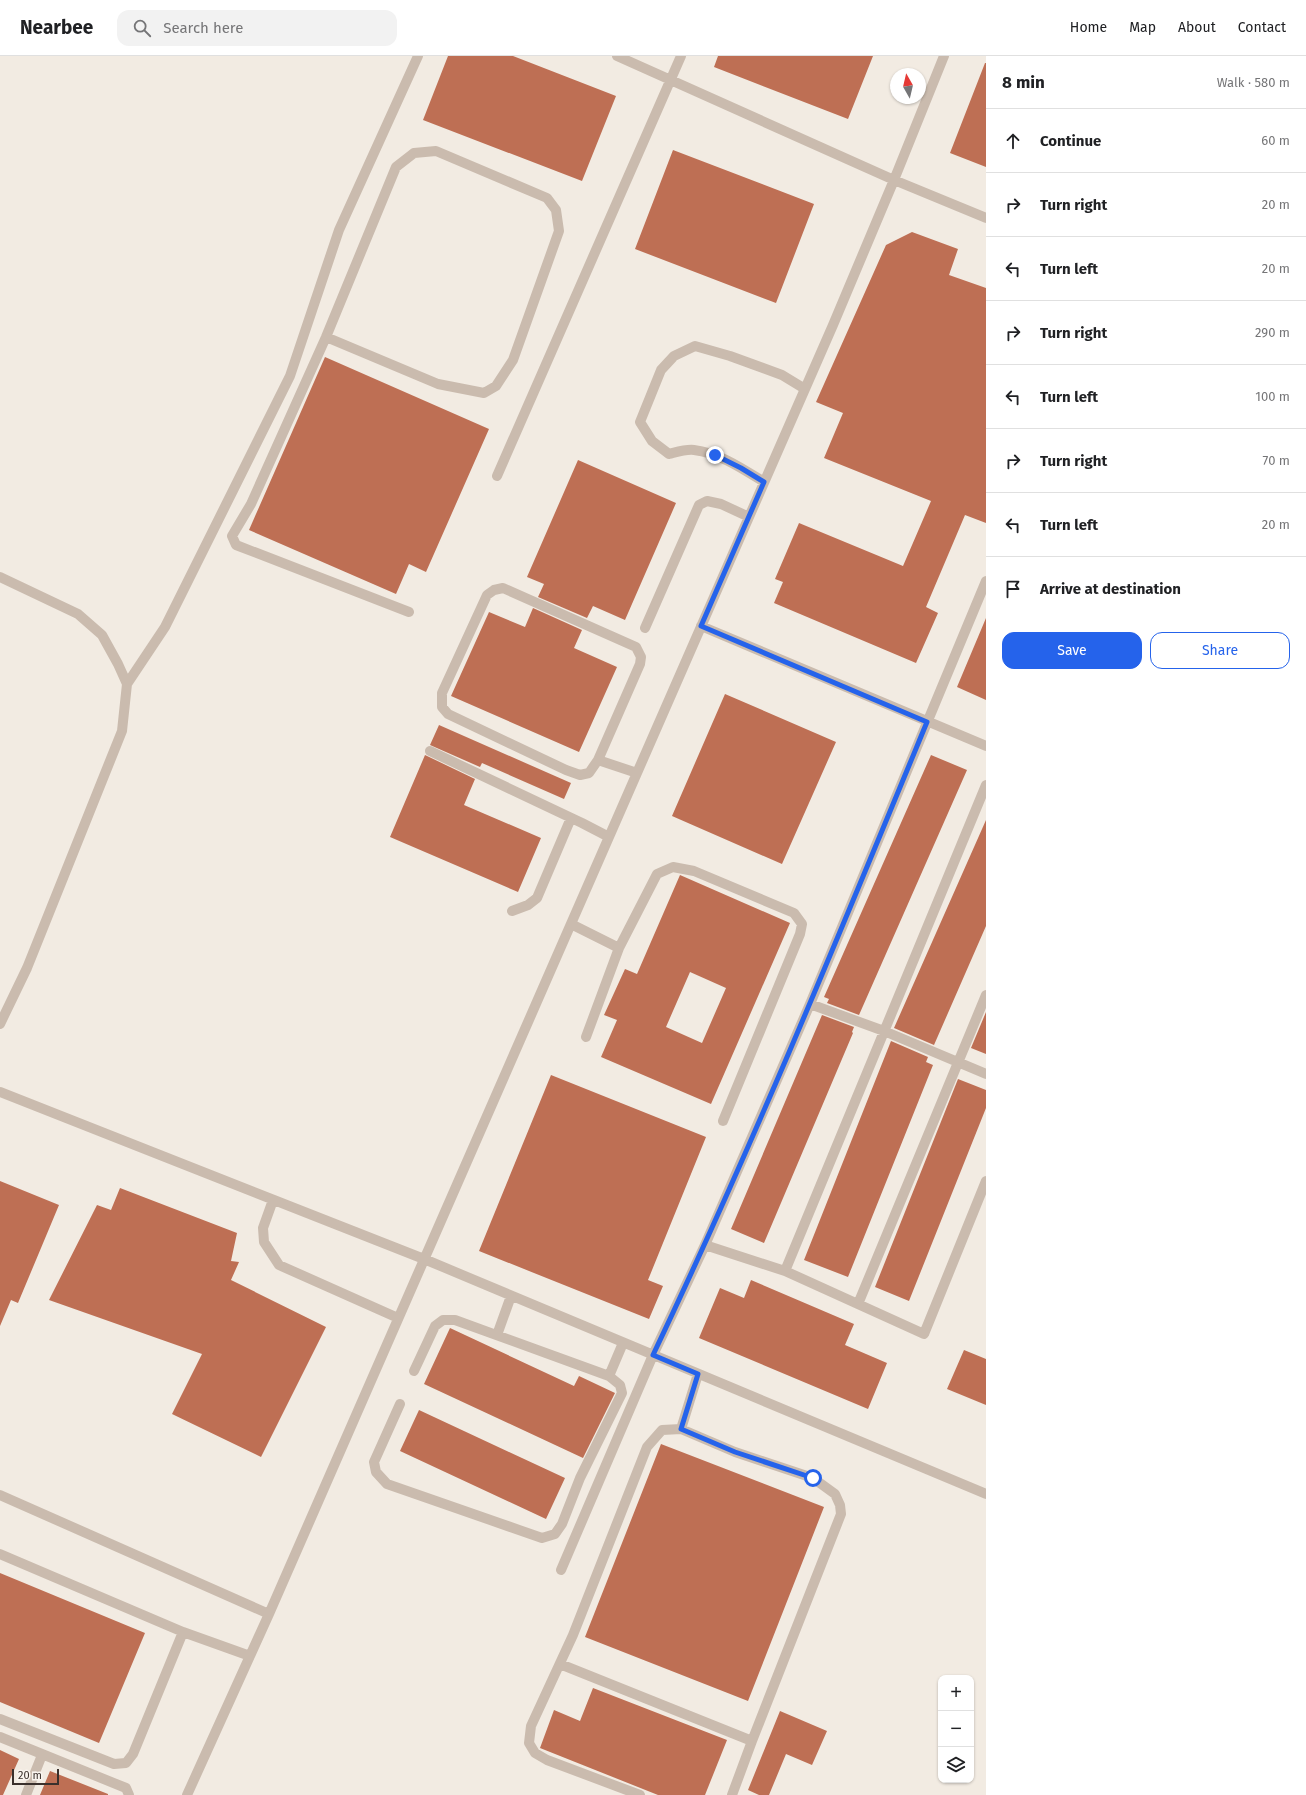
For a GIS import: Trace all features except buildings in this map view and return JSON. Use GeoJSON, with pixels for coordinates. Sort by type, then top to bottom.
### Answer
{"type":"FeatureCollection","features":[{"type":"Feature","properties":{"kind":"street"},"geometry":{"type":"LineString","coordinates":[[0,1024],[27,968],[122,731],[127,684],[165,626],[290,376],[339,230],[418,56]]}},
{"type":"Feature","properties":{"kind":"street"},"geometry":{"type":"LineString","coordinates":[[617,56],[894,180],[986,218]]}},
{"type":"Feature","properties":{"kind":"street"},"geometry":{"type":"LineString","coordinates":[[497,476],[681,56]]}},
{"type":"Feature","properties":{"kind":"street"},"geometry":{"type":"LineString","coordinates":[[186,1795],[269,1614],[805,389],[894,180],[944,56]]}},
{"type":"Feature","properties":{"kind":"street"},"geometry":{"type":"LineString","coordinates":[[232,536],[251,504],[326,337],[396,167],[414,153],[436,151],[547,198],[556,210],[559,231],[513,360],[496,386],[484,394],[438,384],[326,337]]}},
{"type":"Feature","properties":{"kind":"street"},"geometry":{"type":"LineString","coordinates":[[764,482],[715,455],[693,450],[669,454],[652,441],[640,422],[661,370],[674,356],[695,346],[730,356],[782,375],[805,389]]}},
{"type":"Feature","properties":{"kind":"street"},"geometry":{"type":"LineString","coordinates":[[645,628],[699,505],[707,501],[721,504],[749,517]]}},
{"type":"Feature","properties":{"kind":"street"},"geometry":{"type":"LineString","coordinates":[[214,530],[232,536],[236,545],[409,612]]}},
{"type":"Feature","properties":{"kind":"street"},"geometry":{"type":"LineString","coordinates":[[0,577],[78,614],[102,635],[127,684]]}},
{"type":"Feature","properties":{"kind":"street"},"geometry":{"type":"LineString","coordinates":[[561,1570],[653,1355],[705,1245],[810,1004],[986,581]]}},
{"type":"Feature","properties":{"kind":"street"},"geometry":{"type":"LineString","coordinates":[[504,588],[636,647],[641,657],[640,664],[598,760],[589,773],[580,775],[566,770],[448,714],[442,707],[442,693],[486,595],[494,590],[504,588]]}},
{"type":"Feature","properties":{"kind":"street"},"geometry":{"type":"LineString","coordinates":[[701,626],[986,746]]}},
{"type":"Feature","properties":{"kind":"street"},"geometry":{"type":"LineString","coordinates":[[430,751],[609,837]]}},
{"type":"Feature","properties":{"kind":"street"},"geometry":{"type":"LineString","coordinates":[[598,760],[637,773]]}},
{"type":"Feature","properties":{"kind":"street"},"geometry":{"type":"LineString","coordinates":[[785,1271],[986,785]]}},
{"type":"Feature","properties":{"kind":"street"},"geometry":{"type":"LineString","coordinates":[[512,911],[528,905],[537,898],[571,818]]}},
{"type":"Feature","properties":{"kind":"street"},"geometry":{"type":"LineString","coordinates":[[586,1037],[618,948],[657,874],[672,867],[694,871],[794,913],[802,924],[800,934],[723,1121]]}},
{"type":"Feature","properties":{"kind":"street"},"geometry":{"type":"LineString","coordinates":[[571,924],[618,948]]}},
{"type":"Feature","properties":{"kind":"street"},"geometry":{"type":"LineString","coordinates":[[858,1304],[986,995]]}},
{"type":"Feature","properties":{"kind":"street"},"geometry":{"type":"LineString","coordinates":[[810,1004],[884,1031],[986,1074]]}},
{"type":"Feature","properties":{"kind":"street"},"geometry":{"type":"LineString","coordinates":[[0,1092],[424,1259],[986,1494]]}},
{"type":"Feature","properties":{"kind":"street"},"geometry":{"type":"LineString","coordinates":[[705,1245],[785,1271],[924,1334],[986,1181]]}},
{"type":"Feature","properties":{"kind":"street"},"geometry":{"type":"LineString","coordinates":[[273,1200],[263,1228],[264,1242],[279,1265],[398,1318]]}},
{"type":"Feature","properties":{"kind":"street"},"geometry":{"type":"LineString","coordinates":[[497,1335],[511,1296]]}},
{"type":"Feature","properties":{"kind":"street"},"geometry":{"type":"LineString","coordinates":[[400,1404],[374,1462],[376,1472],[388,1484],[542,1538],[555,1534],[562,1524],[580,1478],[622,1393],[620,1385],[609,1376],[455,1320],[443,1320],[435,1326],[414,1371]]}},
{"type":"Feature","properties":{"kind":"street"},"geometry":{"type":"LineString","coordinates":[[609,1376],[623,1343]]}},
{"type":"Feature","properties":{"kind":"street"},"geometry":{"type":"LineString","coordinates":[[681,1429],[698,1374]]}},
{"type":"Feature","properties":{"kind":"street"},"geometry":{"type":"LineString","coordinates":[[640,1795],[546,1760],[535,1753],[529,1743],[531,1726],[576,1628],[647,1447],[662,1430],[681,1429],[735,1452],[813,1478],[835,1494],[840,1505],[841,1514],[732,1795]]}},
{"type":"Feature","properties":{"kind":"street"},"geometry":{"type":"LineString","coordinates":[[0,1495],[269,1614]]}},
{"type":"Feature","properties":{"kind":"street"},"geometry":{"type":"LineString","coordinates":[[0,1554],[183,1632],[250,1656]]}},
{"type":"Feature","properties":{"kind":"street"},"geometry":{"type":"LineString","coordinates":[[0,1719],[114,1764],[126,1763],[133,1754],[183,1632]]}},
{"type":"Feature","properties":{"kind":"street"},"geometry":{"type":"LineString","coordinates":[[560,1664],[752,1741]]}},
{"type":"Feature","properties":{"kind":"street"},"geometry":{"type":"LineString","coordinates":[[0,1737],[126,1788],[129,1795]]}},
{"type":"Feature","properties":{"kind":"street"},"geometry":{"type":"LineString","coordinates":[[26,1795],[42,1755]]}},
{"type":"Feature","properties":{"kind":"route"},"geometry":{"type":"LineString","coordinates":[[715,455],[764,482],[701,626],[927,722],[810,1004],[705,1245],[653,1355],[698,1374],[683,1418],[681,1429],[735,1452],[813,1478]]}}]}
